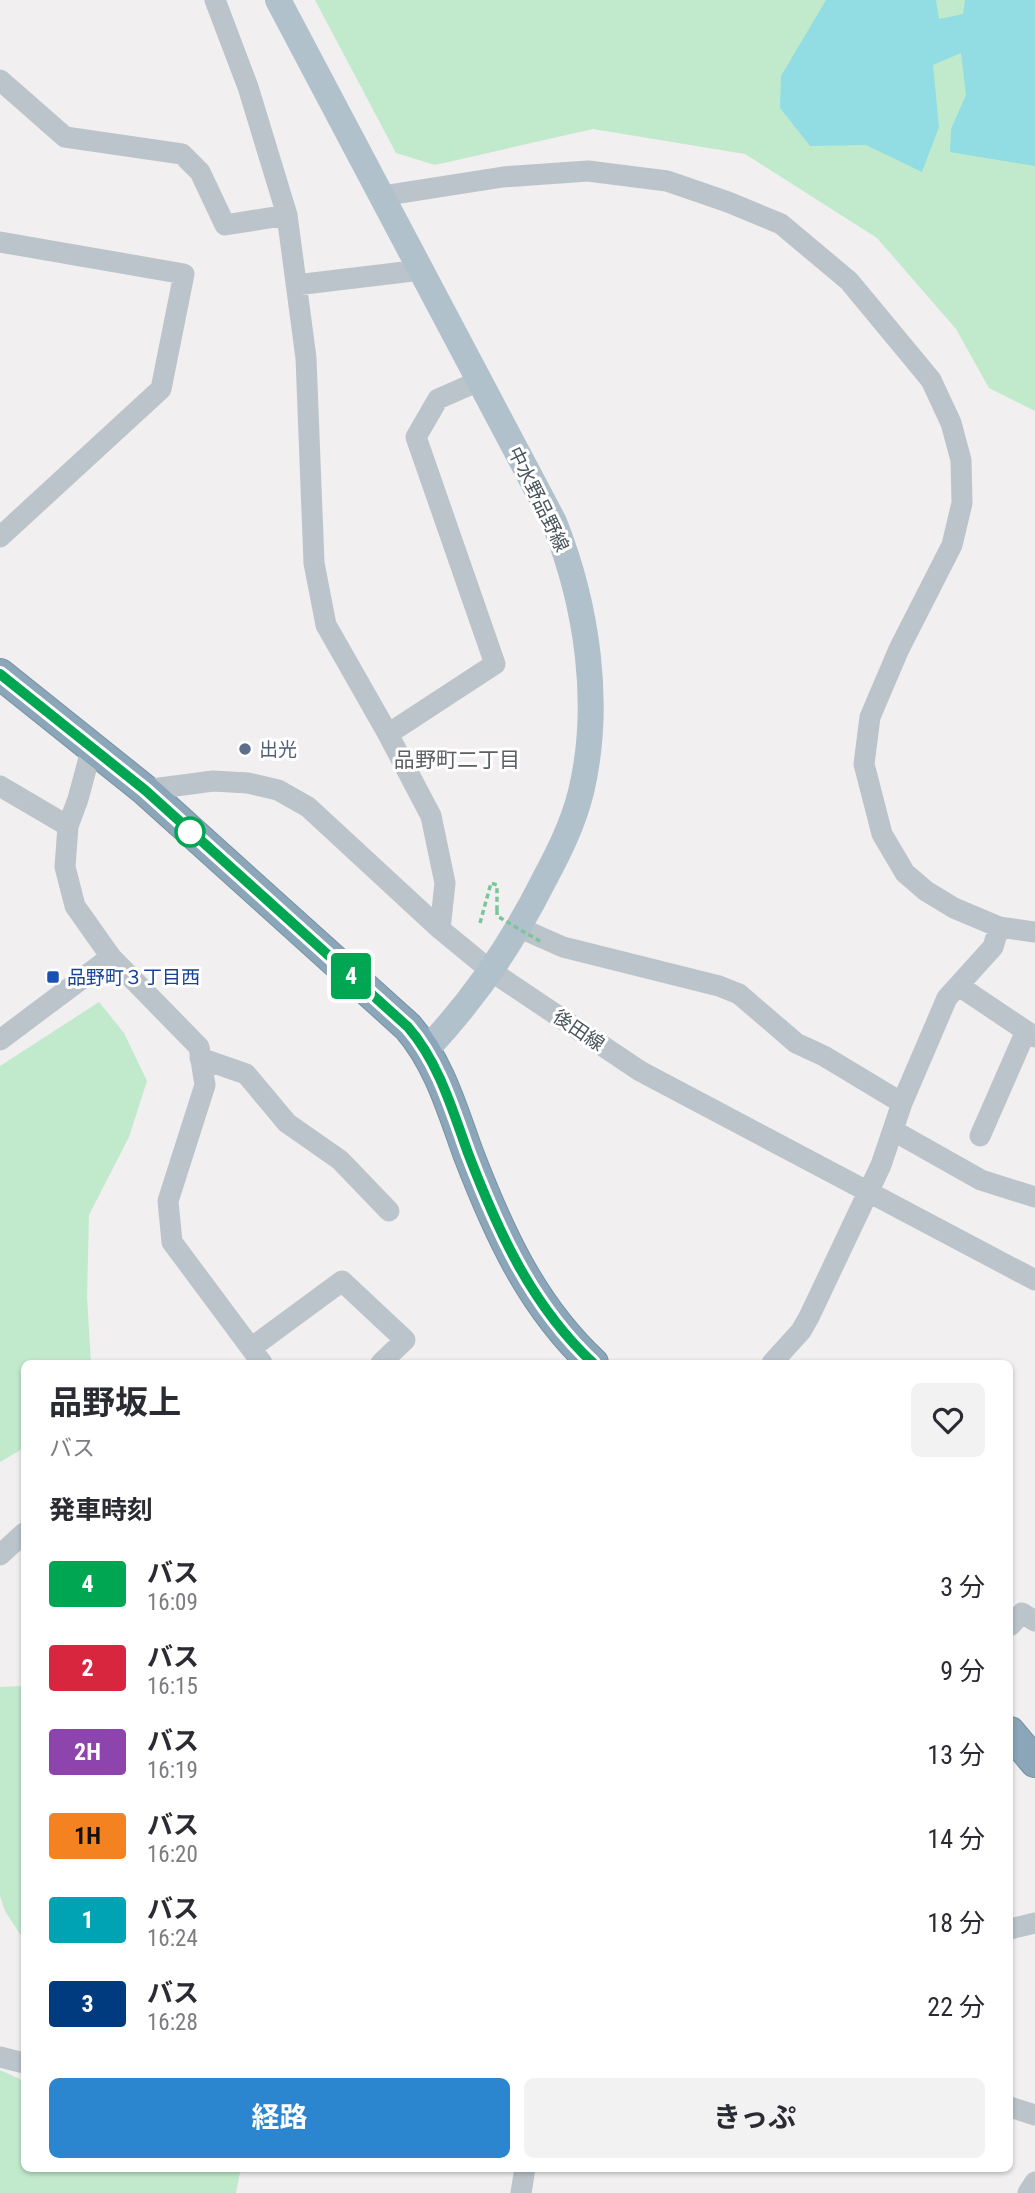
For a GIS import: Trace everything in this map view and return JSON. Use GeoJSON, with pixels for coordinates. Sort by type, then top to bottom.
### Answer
{"type":"FeatureCollection","features":[{"type":"Feature","properties":{"kind":"highway"},"geometry":{"type":"LineString","coordinates":[[0,674],[145,790],[408,1027],[427,1049],[486,1201],[515,1260],[538,1300],[559,1329],[590,1360]]}},
{"type":"Feature","properties":{"kind":"highway"},"geometry":{"type":"LineString","coordinates":[[1013,1736],[1035,1762]]}},
{"type":"Feature","properties":{"kind":"main road","name":"中水野品野線"},"geometry":{"type":"LineString","coordinates":[[278,0],[554,522],[568,556],[577,589],[588,661],[590,713],[581,792],[567,835],[520,928],[450,1025],[427,1049]]}},
{"type":"Feature","properties":{"kind":"street"},"geometry":{"type":"LineString","coordinates":[[215,0],[248,87],[287,215],[306,358],[314,563],[326,625],[431,816],[445,883],[440,929]]}},
{"type":"Feature","properties":{"kind":"street"},"geometry":{"type":"LineString","coordinates":[[0,80],[65,137],[182,154],[200,172],[225,225],[287,215]]}},
{"type":"Feature","properties":{"kind":"street"},"geometry":{"type":"LineString","coordinates":[[382,196],[503,177],[588,171],[667,181],[728,202],[781,225],[849,281],[931,380],[951,423],[961,460],[962,503],[953,545],[900,649],[870,717],[864,764],[882,834],[905,873],[935,897],[999,927],[1035,932]]}},
{"type":"Feature","properties":{"kind":"street"},"geometry":{"type":"LineString","coordinates":[[0,242],[184,274],[160,388],[0,537]]}},
{"type":"Feature","properties":{"kind":"street"},"geometry":{"type":"LineString","coordinates":[[296,285],[421,270]]}},
{"type":"Feature","properties":{"kind":"street"},"geometry":{"type":"LineString","coordinates":[[388,734],[495,664],[416,437],[438,399],[479,381]]}},
{"type":"Feature","properties":{"kind":"street"},"geometry":{"type":"LineString","coordinates":[[92,747],[68,826],[65,867],[75,906],[111,957],[198,1047],[205,1085],[168,1201],[172,1242],[256,1356],[342,1281],[405,1340],[384,1360]]}},
{"type":"Feature","properties":{"kind":"street","name":"後田線"},"geometry":{"type":"LineString","coordinates":[[145,790],[213,782],[248,783],[278,790],[308,807],[440,929],[491,971],[640,1071],[1035,1280]]}},
{"type":"Feature","properties":{"kind":"street"},"geometry":{"type":"LineString","coordinates":[[0,786],[68,826]]}},
{"type":"Feature","properties":{"kind":"street"},"geometry":{"type":"LineString","coordinates":[[775,1360],[801,1331],[809,1317],[869,1192],[894,1131],[902,1103],[947,998],[993,947],[999,927]]}},
{"type":"Feature","properties":{"kind":"street"},"geometry":{"type":"LineString","coordinates":[[520,928],[563,947],[738,993],[796,1043],[824,1056],[902,1103]]}},
{"type":"Feature","properties":{"kind":"street"},"geometry":{"type":"LineString","coordinates":[[0,1040],[111,957]]}},
{"type":"Feature","properties":{"kind":"street"},"geometry":{"type":"LineString","coordinates":[[959,986],[1030,1034],[980,1136]]}},
{"type":"Feature","properties":{"kind":"street"},"geometry":{"type":"LineString","coordinates":[[200,1058],[246,1074],[287,1123],[340,1160],[389,1211]]}},
{"type":"Feature","properties":{"kind":"street"},"geometry":{"type":"LineString","coordinates":[[894,1131],[981,1180],[1035,1197]]}},
{"type":"Feature","properties":{"kind":"street"},"geometry":{"type":"LineString","coordinates":[[0,1555],[21,1536]]}},
{"type":"Feature","properties":{"kind":"street"},"geometry":{"type":"LineString","coordinates":[[1013,1623],[1023,1613],[1035,1621]]}},
{"type":"Feature","properties":{"kind":"street"},"geometry":{"type":"LineString","coordinates":[[1013,1928],[1035,1923]]}},
{"type":"Feature","properties":{"kind":"street"},"geometry":{"type":"LineString","coordinates":[[0,2057],[21,2062]]}},
{"type":"Feature","properties":{"kind":"street"},"geometry":{"type":"LineString","coordinates":[[1013,2108],[1035,2115]]}},
{"type":"Feature","properties":{"kind":"street"},"geometry":{"type":"LineString","coordinates":[[521,2193],[524,2172]]}},
{"type":"Feature","properties":{"kind":"street"},"geometry":{"type":"LineString","coordinates":[[1028,2193],[1035,2182]]}},
{"type":"Feature","properties":{"kind":"path"},"geometry":{"type":"LineString","coordinates":[[480,923],[491,883],[497,885],[496,916],[543,943]]}},
{"type":"Feature","properties":{"kind":"green space"},"geometry":{"type":"Polygon","coordinates":[[[315,0],[1035,0],[1035,411],[989,388],[956,329],[877,238],[745,154],[593,129],[435,165],[396,153],[315,0]]]}},
{"type":"Feature","properties":{"kind":"green space"},"geometry":{"type":"Polygon","coordinates":[[[99,1002],[124,1033],[147,1081],[129,1137],[89,1215],[87,1297],[91,1360],[21,1360],[21,1450],[0,1462],[0,1066],[99,1002]]]}},
{"type":"Feature","properties":{"kind":"green space"},"geometry":{"type":"Polygon","coordinates":[[[21,1686],[21,1935],[5,1911],[0,1896],[0,1687],[21,1686]]]}},
{"type":"Feature","properties":{"kind":"green space"},"geometry":{"type":"Polygon","coordinates":[[[0,2070],[21,2080],[21,2172],[240,2172],[236,2193],[0,2193],[0,2070]]]}},
{"type":"Feature","properties":{"kind":"water"},"geometry":{"type":"Polygon","coordinates":[[[826,0],[936,0],[939,19],[963,14],[965,0],[1035,0],[1035,166],[950,152],[951,129],[966,95],[961,53],[933,65],[939,127],[922,172],[866,145],[810,146],[780,108],[781,76],[826,0]]]}},
{"type":"Feature","properties":{"kind":"bus line","name":"4"},"geometry":{"type":"LineString","coordinates":[[0,674],[145,790],[408,1027],[421,1042],[438,1073],[486,1201],[502,1236],[538,1300],[559,1329],[590,1360]]}},
{"type":"Feature","properties":{"kind":"place","name":"出光"},"geometry":{"type":"Point","coordinates":[245,749]}},
{"type":"Feature","properties":{"kind":"place","name":"品野町３丁目西"},"geometry":{"type":"Point","coordinates":[53,977]}},
{"type":"Feature","properties":{"kind":"district","name":"品野町二丁目"},"geometry":{"type":"Point","coordinates":[457,760]}}]}
